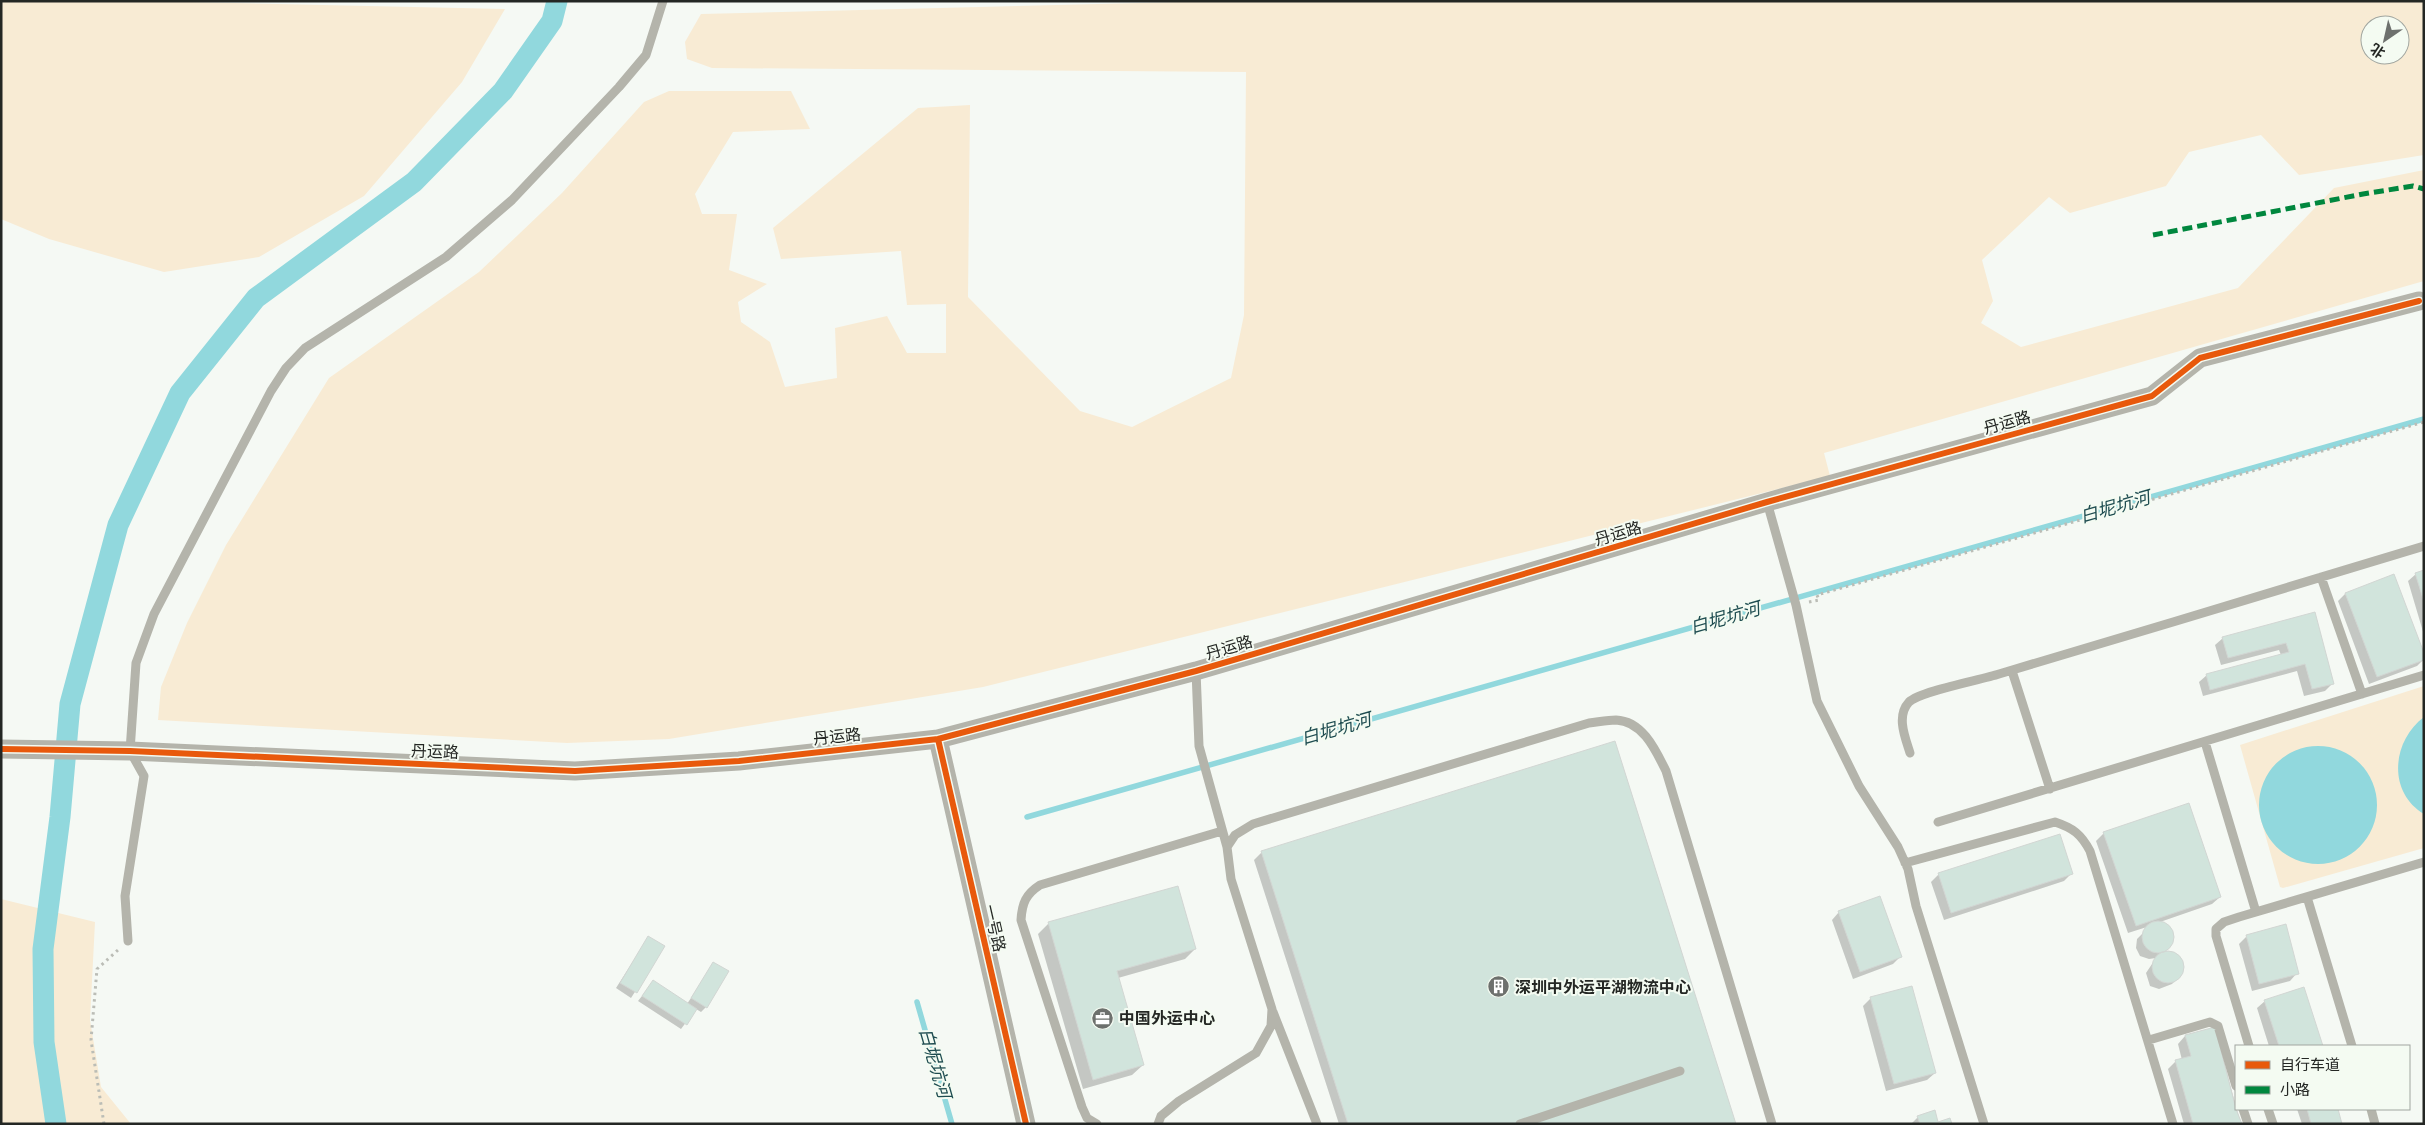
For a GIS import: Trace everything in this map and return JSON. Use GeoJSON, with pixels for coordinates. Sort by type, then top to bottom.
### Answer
{"type":"FeatureCollection","features":[{"type":"Feature","properties":{"kind":"street","name":"丹运路"},"geometry":{"type":"LineString","coordinates":[[1,749],[130,751],[575,771],[739,761],[938,739],[1196,671],[1768,502],[2152,396],[2200,358],[2419,301]]}},
{"type":"Feature","properties":{"kind":"street","name":"一号路"},"geometry":{"type":"LineString","coordinates":[[938,739],[1026,1124]]}},
{"type":"Feature","properties":{"kind":"lane"},"geometry":{"type":"LineString","coordinates":[[128,941],[125,896],[144,776],[130,751],[136,663],[154,614],[271,391],[286,368],[305,348],[446,257],[512,200],[619,87],[646,55],[663,1]]}},
{"type":"Feature","properties":{"kind":"lane"},"geometry":{"type":"LineString","coordinates":[[1768,502],[1796,605],[1817,701],[1860,786],[1883,820],[1905,863],[1916,906],[1984,1124]]}},
{"type":"Feature","properties":{"kind":"lane"},"geometry":{"type":"LineString","coordinates":[[1910,753],[1902,723],[1904,712],[1909,702],[1921,696],[2012,671],[2424,546]]}},
{"type":"Feature","properties":{"kind":"lane"},"geometry":{"type":"LineString","coordinates":[[2321,577],[2362,694]]}},
{"type":"Feature","properties":{"kind":"lane"},"geometry":{"type":"LineString","coordinates":[[1196,671],[1199,746],[1227,847],[1232,879],[1272,1009],[1317,1124]]}},
{"type":"Feature","properties":{"kind":"lane"},"geometry":{"type":"LineString","coordinates":[[2012,671],[2050,789]]}},
{"type":"Feature","properties":{"kind":"lane"},"geometry":{"type":"LineString","coordinates":[[1938,822],[2424,675]]}},
{"type":"Feature","properties":{"kind":"lane"},"geometry":{"type":"LineString","coordinates":[[1227,847],[1235,835],[1253,824],[1589,723],[1618,720],[1637,729],[1652,742],[1666,771],[1772,1124]]}},
{"type":"Feature","properties":{"kind":"lane"},"geometry":{"type":"LineString","coordinates":[[2205,742],[2256,912]]}},
{"type":"Feature","properties":{"kind":"lane"},"geometry":{"type":"LineString","coordinates":[[1905,863],[2055,822],[2071,828],[2083,838],[2090,851],[2173,1124]]}},
{"type":"Feature","properties":{"kind":"lane"},"geometry":{"type":"LineString","coordinates":[[1097,1124],[1087,1118],[1082,1107],[1021,920],[1022,906],[1030,892],[1040,885],[1222,831]]}},
{"type":"Feature","properties":{"kind":"lane"},"geometry":{"type":"LineString","coordinates":[[2249,1045],[2216,936],[2216,929],[2224,922],[2424,862]]}},
{"type":"Feature","properties":{"kind":"lane"},"geometry":{"type":"LineString","coordinates":[[2307,897],[2352,1045]]}},
{"type":"Feature","properties":{"kind":"lane"},"geometry":{"type":"LineString","coordinates":[[1158,1124],[1161,1116],[1179,1101],[1256,1053],[1271,1026],[1272,1009]]}},
{"type":"Feature","properties":{"kind":"lane"},"geometry":{"type":"LineString","coordinates":[[2149,1040],[2210,1022],[2215,1023],[2235,1083]]}},
{"type":"Feature","properties":{"kind":"lane"},"geometry":{"type":"LineString","coordinates":[[1520,1124],[1680,1071]]}},
{"type":"Feature","properties":{"kind":"lane"},"geometry":{"type":"LineString","coordinates":[[2243,1110],[2248,1124]]}},
{"type":"Feature","properties":{"kind":"lane"},"geometry":{"type":"LineString","coordinates":[[2268,1110],[2273,1124]]}},
{"type":"Feature","properties":{"kind":"lane"},"geometry":{"type":"LineString","coordinates":[[2371,1110],[2375,1124]]}},
{"type":"Feature","properties":{"kind":"path"},"geometry":{"type":"LineString","coordinates":[[1819,600],[1817,595],[2424,422]]}},
{"type":"Feature","properties":{"kind":"path"},"geometry":{"type":"LineString","coordinates":[[104,1124],[91,1040],[97,969],[128,941]]}},
{"type":"Feature","properties":{"kind":"shaded area"},"geometry":{"type":"Polygon","coordinates":[[[1,1],[147,1],[505,9],[462,82],[364,196],[259,257],[164,272],[49,239],[1,219],[1,1]]]}},
{"type":"Feature","properties":{"kind":"shaded area"},"geometry":{"type":"Polygon","coordinates":[[[1220,1],[2424,1],[2424,155],[2299,175],[2261,135],[2189,152],[2166,186],[2070,213],[2049,197],[1982,260],[1993,301],[1981,323],[2021,347],[2238,288],[2334,188],[2424,170],[2424,281],[1824,453],[1830,476],[983,687],[669,739],[567,743],[158,720],[161,687],[187,623],[226,545],[329,378],[479,272],[562,193],[644,102],[669,91],[791,91],[810,129],[733,132],[695,194],[702,214],[737,214],[729,270],[767,284],[738,302],[741,322],[770,342],[785,387],[837,378],[835,328],[887,316],[907,353],[946,353],[946,304],[907,305],[901,251],[781,259],[773,228],[918,108],[970,105],[968,297],[1080,411],[1132,427],[1231,378],[1244,315],[1246,72],[712,68],[687,59],[685,42],[701,14],[1220,1]]]}},
{"type":"Feature","properties":{"kind":"shaded area"},"geometry":{"type":"Polygon","coordinates":[[[2424,686],[2424,848],[2283,888],[2280,887],[2240,745],[2424,686]]]}},
{"type":"Feature","properties":{"kind":"shaded area"},"geometry":{"type":"Polygon","coordinates":[[[1,899],[95,922],[90,1020],[101,1087],[131,1124],[1,1124],[1,899]]]}},
{"type":"Feature","properties":{"kind":"water"},"geometry":{"type":"Polygon","coordinates":[[[2424,717],[2424,814],[2412,804],[2404,793],[2399,780],[2398,766],[2400,752],[2405,739],[2413,727],[2424,717]]]}},
{"type":"Feature","properties":{"kind":"water"},"geometry":{"type":"Polygon","coordinates":[[[2318,746],[2340,751],[2360,763],[2372,783],[2377,805],[2372,827],[2360,847],[2340,859],[2318,864],[2296,859],[2276,847],[2264,827],[2259,805],[2264,783],[2276,763],[2296,751],[2318,746]]]}},
{"type":"Feature","properties":{"kind":"building"},"geometry":{"type":"Polygon","coordinates":[[[2424,570],[2424,602],[2415,573],[2424,570]]]}},
{"type":"Feature","properties":{"kind":"building"},"geometry":{"type":"Polygon","coordinates":[[[2394,574],[2424,653],[2424,660],[2377,677],[2345,593],[2394,574]]]}},
{"type":"Feature","properties":{"kind":"building"},"geometry":{"type":"Polygon","coordinates":[[[2315,612],[2334,684],[2312,689],[2305,664],[2210,690],[2206,674],[2289,652],[2286,643],[2228,658],[2222,637],[2315,612]]]}},
{"type":"Feature","properties":{"kind":"building","name":"深圳中外运平湖物流中心"},"geometry":{"type":"Polygon","coordinates":[[[1615,741],[1736,1124],[1348,1124],[1261,851],[1615,741]]]}},
{"type":"Feature","properties":{"kind":"building"},"geometry":{"type":"Polygon","coordinates":[[[2189,803],[2221,897],[2136,926],[2103,832],[2189,803]]]}},
{"type":"Feature","properties":{"kind":"building"},"geometry":{"type":"Polygon","coordinates":[[[2060,834],[2073,874],[1951,913],[1938,873],[2060,834]]]}},
{"type":"Feature","properties":{"kind":"building","name":"中国外运中心"},"geometry":{"type":"Polygon","coordinates":[[[1178,886],[1196,949],[1117,971],[1144,1065],[1093,1080],[1048,922],[1178,886]]]}},
{"type":"Feature","properties":{"kind":"building"},"geometry":{"type":"Polygon","coordinates":[[[1880,896],[1902,957],[1860,972],[1838,911],[1880,896]]]}},
{"type":"Feature","properties":{"kind":"building"},"geometry":{"type":"Polygon","coordinates":[[[2158,921],[2169,926],[2174,937],[2169,948],[2158,953],[2147,948],[2142,937],[2147,926],[2158,921]]]}},
{"type":"Feature","properties":{"kind":"building"},"geometry":{"type":"Polygon","coordinates":[[[2286,924],[2299,974],[2259,984],[2246,935],[2286,924]]]}},
{"type":"Feature","properties":{"kind":"building"},"geometry":{"type":"Polygon","coordinates":[[[648,936],[665,946],[637,993],[620,983],[648,936]]]}},
{"type":"Feature","properties":{"kind":"building"},"geometry":{"type":"Polygon","coordinates":[[[2168,951],[2179,956],[2184,967],[2179,978],[2168,983],[2157,978],[2152,967],[2157,956],[2168,951]]]}},
{"type":"Feature","properties":{"kind":"building"},"geometry":{"type":"Polygon","coordinates":[[[713,962],[729,971],[707,1008],[691,998],[713,962]]]}},
{"type":"Feature","properties":{"kind":"building"},"geometry":{"type":"Polygon","coordinates":[[[653,980],[697,1009],[687,1025],[642,996],[653,980]]]}},
{"type":"Feature","properties":{"kind":"building"},"geometry":{"type":"Polygon","coordinates":[[[1912,986],[1936,1073],[1894,1084],[1870,997],[1912,986]]]}},
{"type":"Feature","properties":{"kind":"building"},"geometry":{"type":"Polygon","coordinates":[[[2304,987],[2323,1045],[2279,1045],[2264,1000],[2304,987]]]}},
{"type":"Feature","properties":{"kind":"building"},"geometry":{"type":"Polygon","coordinates":[[[2215,1027],[2235,1110],[2242,1124],[2193,1124],[2175,1060],[2191,1056],[2185,1035],[2215,1027]]]}},
{"type":"Feature","properties":{"kind":"building"},"geometry":{"type":"Polygon","coordinates":[[[1935,1110],[1938,1122],[1950,1118],[1952,1124],[1920,1124],[1917,1116],[1935,1110]]]}},
{"type":"Feature","properties":{"kind":"building"},"geometry":{"type":"Polygon","coordinates":[[[2307,1110],[2338,1110],[2342,1124],[2311,1124],[2307,1110]]]}},
{"type":"Feature","properties":{"kind":"waterway"},"geometry":{"type":"LineString","coordinates":[[56,1124],[44,1042],[43,949],[60,817],[70,704],[118,525],[180,393],[256,298],[414,182],[503,91],[552,21],[557,1]]}},
{"type":"Feature","properties":{"kind":"waterway","name":"白坭坑河"},"geometry":{"type":"LineString","coordinates":[[1027,817],[2424,419]]}},
{"type":"Feature","properties":{"kind":"waterway","name":"白坭坑河"},"geometry":{"type":"LineString","coordinates":[[917,1002],[952,1124]]}},
{"type":"Feature","properties":{"kind":"marked path"},"geometry":{"type":"LineString","coordinates":[[2153,235],[2363,194],[2413,186],[2424,189]]}},
{"type":"Feature","properties":{"kind":"cycle path"},"geometry":{"type":"LineString","coordinates":[[1,749],[130,751],[575,771],[739,761],[938,739],[1196,671],[1767,502],[2152,396],[2200,358],[2419,301]]}},
{"type":"Feature","properties":{"kind":"cycle path"},"geometry":{"type":"LineString","coordinates":[[938,739],[1026,1124]]}},
{"type":"Feature","properties":{"kind":"place","name":"深圳中外运平湖物流中心"},"geometry":{"type":"Point","coordinates":[1499,987]}},
{"type":"Feature","properties":{"kind":"place","name":"中国外运中心"},"geometry":{"type":"Point","coordinates":[1103,1018]}}]}
